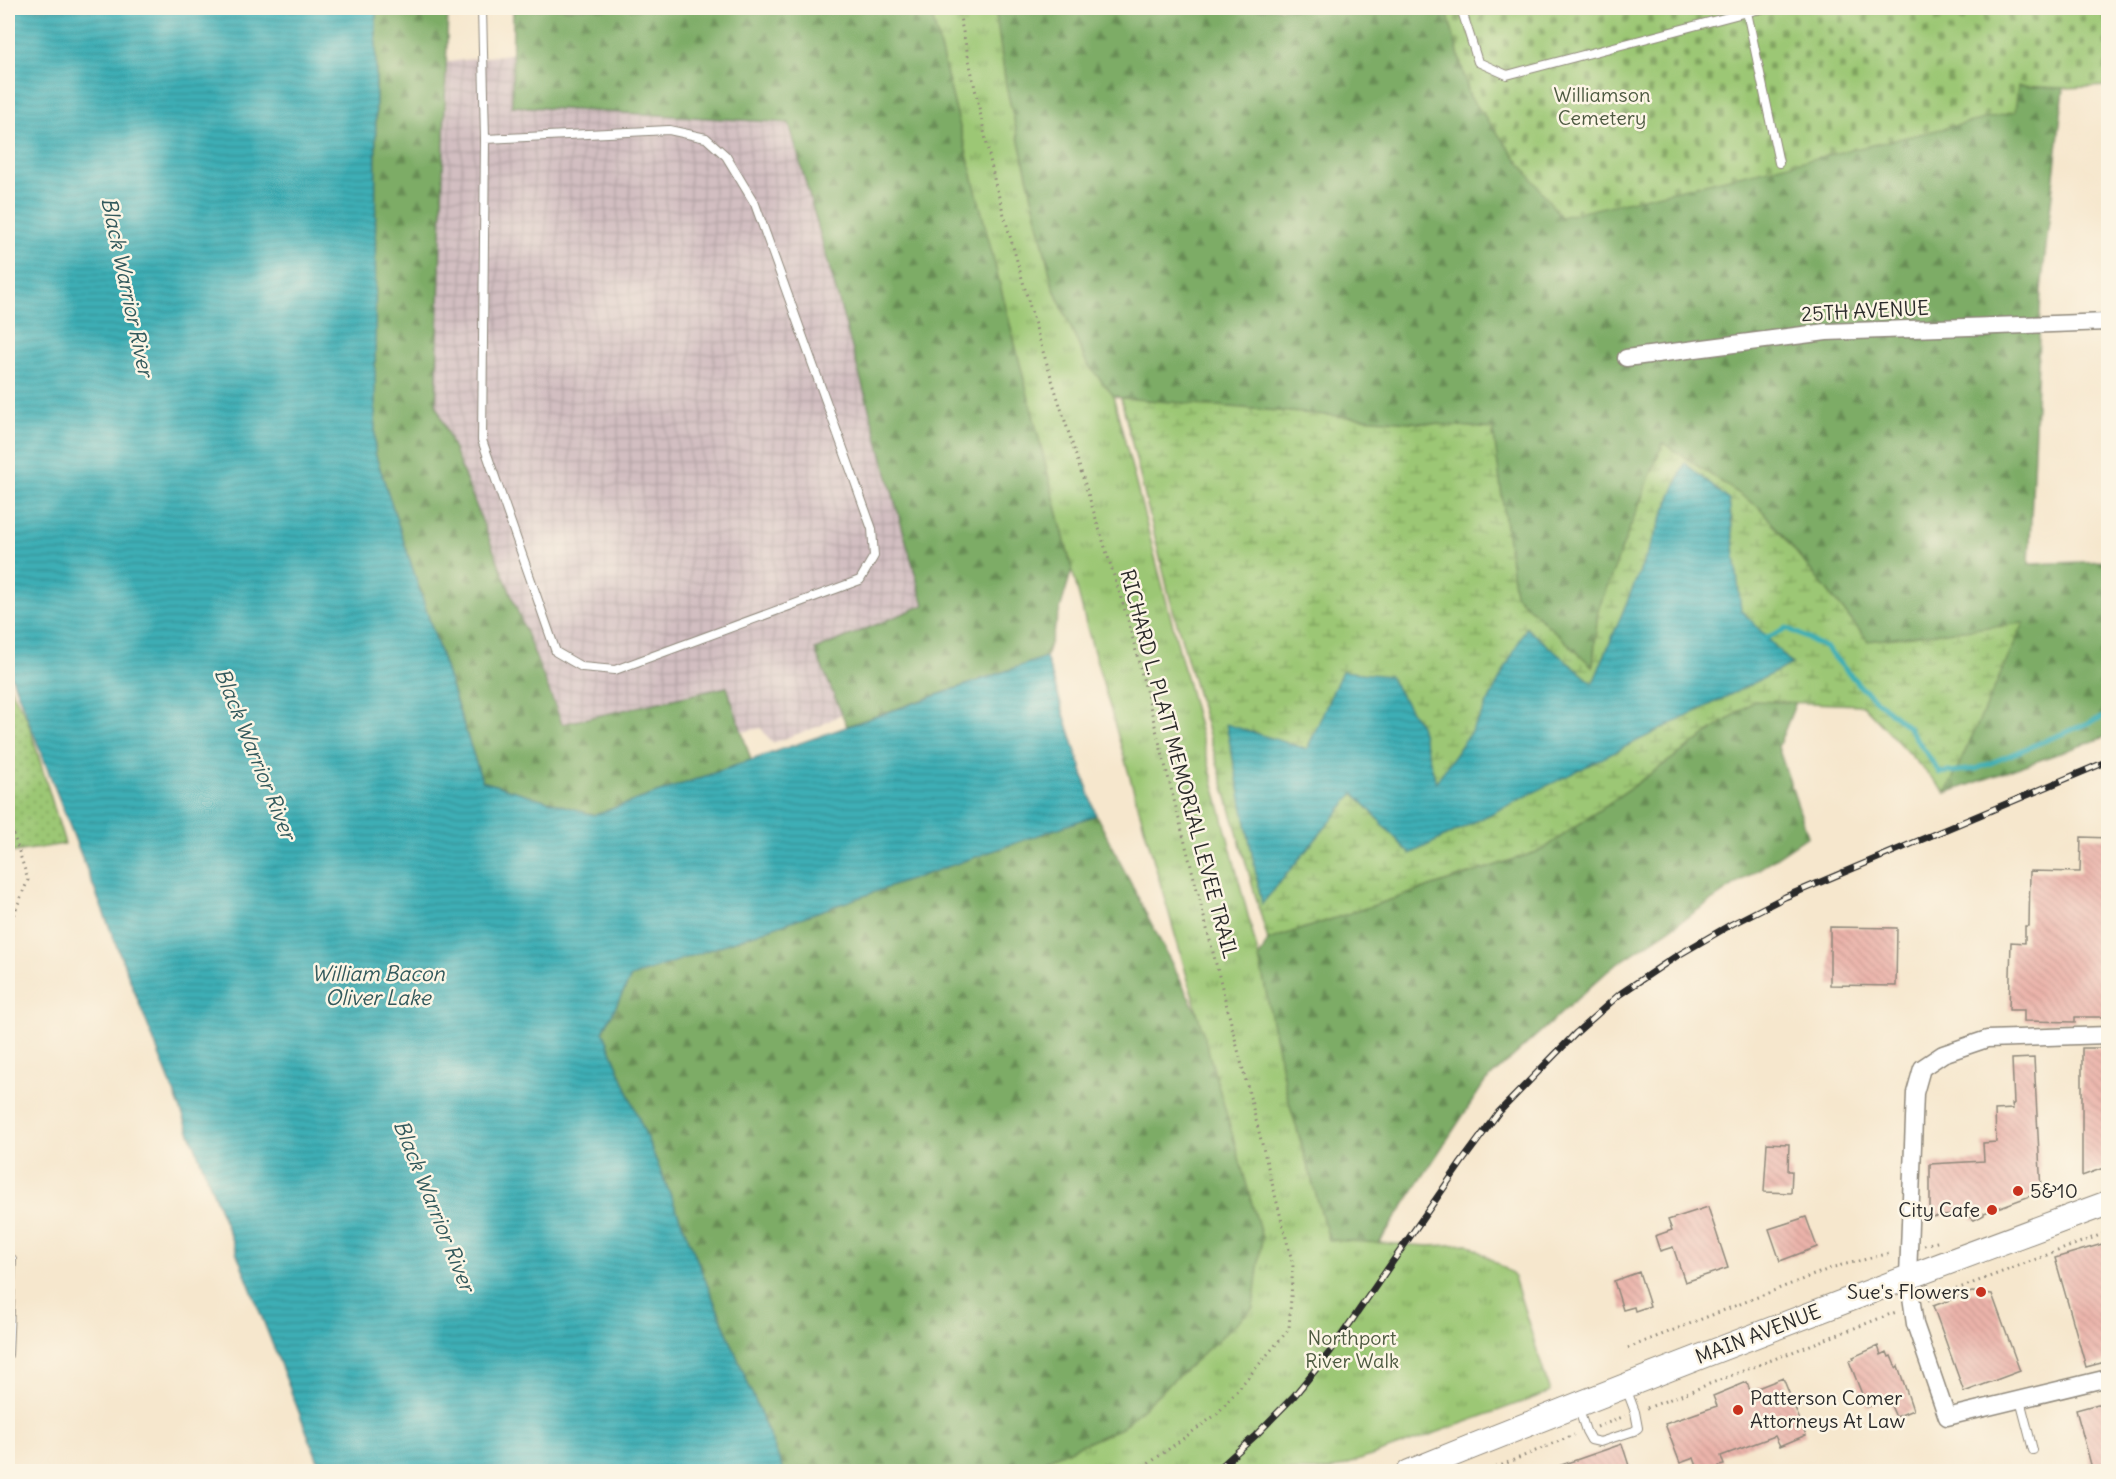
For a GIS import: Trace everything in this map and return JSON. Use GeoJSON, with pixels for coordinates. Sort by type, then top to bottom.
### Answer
{"type":"FeatureCollection","features":[{"type":"Feature","properties":{"kind":"main road","name":"MAIN AVENUE"},"geometry":{"type":"LineString","coordinates":[[1409,1472],[1576,1403],[1908,1276],[2109,1203]]}},
{"type":"Feature","properties":{"kind":"street","name":"25TH AVENUE"},"geometry":{"type":"LineString","coordinates":[[1626,358],[1826,332],[2109,322]]}},
{"type":"Feature","properties":{"kind":"street"},"geometry":{"type":"LineString","coordinates":[[2109,1035],[1987,1039],[1946,1053],[1922,1068],[1915,1093],[1908,1276],[1915,1324],[1947,1417],[2109,1378]]}},
{"type":"Feature","properties":{"kind":"lane"},"geometry":{"type":"LineString","coordinates":[[482,8],[485,139],[482,441],[556,652],[582,667],[615,670],[860,580],[873,556],[872,529],[755,204],[726,156],[706,138],[669,130],[485,139]]}},
{"type":"Feature","properties":{"kind":"lane"},"geometry":{"type":"LineString","coordinates":[[1461,8],[1478,62],[1507,75],[1747,10],[1765,8]]}},
{"type":"Feature","properties":{"kind":"lane"},"geometry":{"type":"LineString","coordinates":[[1747,10],[1779,163]]}},
{"type":"Feature","properties":{"kind":"lane"},"geometry":{"type":"LineString","coordinates":[[8,1355],[12,1259]]}},
{"type":"Feature","properties":{"kind":"lane"},"geometry":{"type":"LineString","coordinates":[[1576,1403],[1591,1440],[1600,1442],[1634,1431],[1638,1428],[1635,1412],[1624,1385]]}},
{"type":"Feature","properties":{"kind":"lane"},"geometry":{"type":"LineString","coordinates":[[2020,1400],[2033,1450]]}},
{"type":"Feature","properties":{"kind":"path","name":"RICHARD L. PLATT MEMORIAL LEVEE TRAIL"},"geometry":{"type":"LineString","coordinates":[[958,8],[995,183],[1040,342],[1128,620],[1293,1265],[1289,1329],[1217,1414],[1137,1472]]}},
{"type":"Feature","properties":{"kind":"path"},"geometry":{"type":"LineString","coordinates":[[8,817],[28,880],[8,928]]}},
{"type":"Feature","properties":{"kind":"path"},"geometry":{"type":"LineString","coordinates":[[8,1211],[12,1259]]}},
{"type":"Feature","properties":{"kind":"path"},"geometry":{"type":"LineString","coordinates":[[1485,1472],[1635,1412],[2109,1232]]}},
{"type":"Feature","properties":{"kind":"path"},"geometry":{"type":"LineString","coordinates":[[1628,1348],[1834,1267],[1946,1240]]}},
{"type":"Feature","properties":{"kind":"shaded area"},"geometry":{"type":"Polygon","coordinates":[[[824,13],[1000,637],[895,683],[820,726],[772,743],[761,728],[737,733],[563,789],[362,446],[403,68],[824,13]]]}},
{"type":"Feature","properties":{"kind":"green space"},"geometry":{"type":"Polygon","coordinates":[[[376,8],[448,8],[436,404],[562,724],[727,687],[751,760],[594,815],[482,781],[375,453],[376,8]]]}},
{"type":"Feature","properties":{"kind":"green space"},"geometry":{"type":"Polygon","coordinates":[[[513,8],[930,8],[1072,569],[1046,657],[847,726],[815,650],[924,605],[789,123],[512,106],[513,8]]]}},
{"type":"Feature","properties":{"kind":"green space","name":"Northport River Walk"},"geometry":{"type":"Polygon","coordinates":[[[930,8],[995,8],[1006,86],[1053,287],[1086,362],[1113,395],[1259,958],[1287,1095],[1329,1240],[1430,1246],[1468,1244],[1513,1274],[1550,1392],[1329,1471],[1021,1471],[1121,1428],[1253,1308],[1262,1238],[1086,624],[930,8]]]}},
{"type":"Feature","properties":{"kind":"green space"},"geometry":{"type":"Polygon","coordinates":[[[995,8],[1446,8],[1470,97],[2018,86],[2064,88],[2041,291],[2029,564],[2108,561],[2108,736],[1946,793],[2023,624],[1868,641],[1760,508],[1598,610],[1593,667],[1515,595],[1493,429],[1121,398],[1113,395],[1086,362],[1053,287],[1006,86],[995,8]]]}},
{"type":"Feature","properties":{"kind":"green space","name":"Williamson Cemetery"},"geometry":{"type":"Polygon","coordinates":[[[1446,8],[2108,8],[2108,86],[2064,88],[2018,86],[2015,112],[1561,217],[1470,97],[1446,8]]]}},
{"type":"Feature","properties":{"kind":"green space"},"geometry":{"type":"Polygon","coordinates":[[[1121,398],[1493,429],[1515,595],[1593,667],[1598,610],[1663,443],[1760,508],[1868,641],[2024,623],[1946,793],[1863,705],[1754,701],[1542,850],[1268,940],[1170,599],[1121,398]]]}},
{"type":"Feature","properties":{"kind":"green space"},"geometry":{"type":"Polygon","coordinates":[[[8,684],[27,718],[65,844],[8,853],[8,684]]]}},
{"type":"Feature","properties":{"kind":"green space"},"geometry":{"type":"Polygon","coordinates":[[[1754,701],[1796,702],[1778,747],[1808,836],[1610,969],[1485,1082],[1379,1243],[1329,1240],[1287,1095],[1259,958],[1268,940],[1542,850],[1754,701]]]}},
{"type":"Feature","properties":{"kind":"green space"},"geometry":{"type":"Polygon","coordinates":[[[1096,815],[1199,1017],[1262,1238],[1253,1308],[1121,1428],[1021,1471],[784,1471],[603,1031],[631,977],[1096,815]]]}},
{"type":"Feature","properties":{"kind":"water","name":"William Bacon Oliver Lake"},"geometry":{"type":"Polygon","coordinates":[[[8,8],[376,8],[375,453],[482,781],[594,815],[1046,657],[1096,815],[631,977],[603,1031],[784,1471],[322,1471],[8,668],[8,8]]]}},
{"type":"Feature","properties":{"kind":"water"},"geometry":{"type":"Polygon","coordinates":[[[1685,463],[1729,500],[1741,610],[1792,664],[1410,854],[1354,793],[1262,904],[1226,724],[1307,749],[1342,671],[1389,676],[1420,725],[1436,782],[1478,721],[1526,628],[1593,683],[1685,463]]]}},
{"type":"Feature","properties":{"kind":"building"},"geometry":{"type":"Polygon","coordinates":[[[2081,837],[2109,838],[2109,1017],[2075,1017],[2075,1022],[2024,1021],[2024,1010],[2009,1010],[2011,942],[2025,943],[2025,926],[2029,926],[2030,871],[2080,872],[2081,837]]]}},
{"type":"Feature","properties":{"kind":"building"},"geometry":{"type":"Polygon","coordinates":[[[1830,927],[1897,928],[1896,986],[1830,985],[1830,927]]]}},
{"type":"Feature","properties":{"kind":"building"},"geometry":{"type":"Polygon","coordinates":[[[2082,1048],[2109,1048],[2109,1166],[2082,1176],[2082,1048]]]}},
{"type":"Feature","properties":{"kind":"building"},"geometry":{"type":"Polygon","coordinates":[[[2034,1058],[2041,1192],[1984,1213],[1974,1220],[1966,1214],[1930,1217],[1930,1164],[1984,1161],[1983,1143],[1996,1142],[1995,1110],[2013,1109],[2012,1059],[2034,1058]]]}},
{"type":"Feature","properties":{"kind":"building"},"geometry":{"type":"Polygon","coordinates":[[[1767,1143],[1789,1144],[1788,1171],[1792,1171],[1791,1193],[1764,1192],[1767,1143]]]}},
{"type":"Feature","properties":{"kind":"building"},"geometry":{"type":"Polygon","coordinates":[[[1708,1207],[1728,1268],[1685,1282],[1673,1247],[1660,1251],[1655,1236],[1672,1230],[1668,1220],[1708,1207]]]}},
{"type":"Feature","properties":{"kind":"building"},"geometry":{"type":"Polygon","coordinates":[[[1806,1217],[1817,1247],[1780,1261],[1769,1229],[1806,1217]]]}},
{"type":"Feature","properties":{"kind":"building"},"geometry":{"type":"Polygon","coordinates":[[[2109,1242],[2109,1361],[2086,1367],[2055,1258],[2109,1242]]]}},
{"type":"Feature","properties":{"kind":"building"},"geometry":{"type":"Polygon","coordinates":[[[1639,1272],[1650,1306],[1635,1311],[1634,1307],[1623,1310],[1614,1281],[1639,1272]]]}},
{"type":"Feature","properties":{"kind":"building"},"geometry":{"type":"Polygon","coordinates":[[[1972,1292],[1992,1294],[2020,1371],[1964,1392],[1933,1306],[1972,1292]]]}},
{"type":"Feature","properties":{"kind":"building"},"geometry":{"type":"Polygon","coordinates":[[[1878,1346],[1881,1355],[1887,1352],[1896,1368],[1898,1366],[1913,1410],[1896,1417],[1888,1399],[1867,1407],[1849,1361],[1878,1346]]]}},
{"type":"Feature","properties":{"kind":"building"},"geometry":{"type":"Polygon","coordinates":[[[1783,1378],[1806,1435],[1780,1446],[1775,1436],[1721,1456],[1724,1465],[1719,1466],[1721,1472],[1699,1472],[1694,1458],[1680,1463],[1665,1424],[1717,1406],[1713,1396],[1747,1382],[1750,1391],[1783,1378]]]}},
{"type":"Feature","properties":{"kind":"building"},"geometry":{"type":"Polygon","coordinates":[[[2109,1401],[2109,1472],[2093,1472],[2076,1410],[2109,1401]]]}},
{"type":"Feature","properties":{"kind":"building"},"geometry":{"type":"Polygon","coordinates":[[[1622,1444],[1631,1472],[1551,1472],[1550,1469],[1622,1444]]]}},
{"type":"Feature","properties":{"kind":"waterway"},"geometry":{"type":"LineString","coordinates":[[1762,640],[1787,628],[1826,648],[1862,688],[1909,728],[1940,773],[1976,769],[2108,715]]}},
{"type":"Feature","properties":{"kind":"railway"},"geometry":{"type":"LineString","coordinates":[[1215,1472],[1294,1396],[1330,1352],[1498,1113],[1576,1033],[1620,994],[1675,957],[1785,897],[2108,761]]}},
{"type":"Feature","properties":{"kind":"place","name":"5&10"},"geometry":{"type":"Point","coordinates":[2018,1191]}},
{"type":"Feature","properties":{"kind":"place","name":"City Cafe"},"geometry":{"type":"Point","coordinates":[1992,1210]}},
{"type":"Feature","properties":{"kind":"place","name":"Sue's Flowers"},"geometry":{"type":"Point","coordinates":[1981,1292]}},
{"type":"Feature","properties":{"kind":"place","name":"Patterson Comer Attorneys At Law"},"geometry":{"type":"Point","coordinates":[1738,1410]}},
{"type":"Feature","properties":{"kind":"water label","name":"Black Warrior River"},"geometry":{"type":"Point","coordinates":[127,287]}},
{"type":"Feature","properties":{"kind":"water label","name":"Black Warrior River"},"geometry":{"type":"Point","coordinates":[255,754]}},
{"type":"Feature","properties":{"kind":"water label","name":"Black Warrior River"},"geometry":{"type":"Point","coordinates":[434,1206]}}]}
